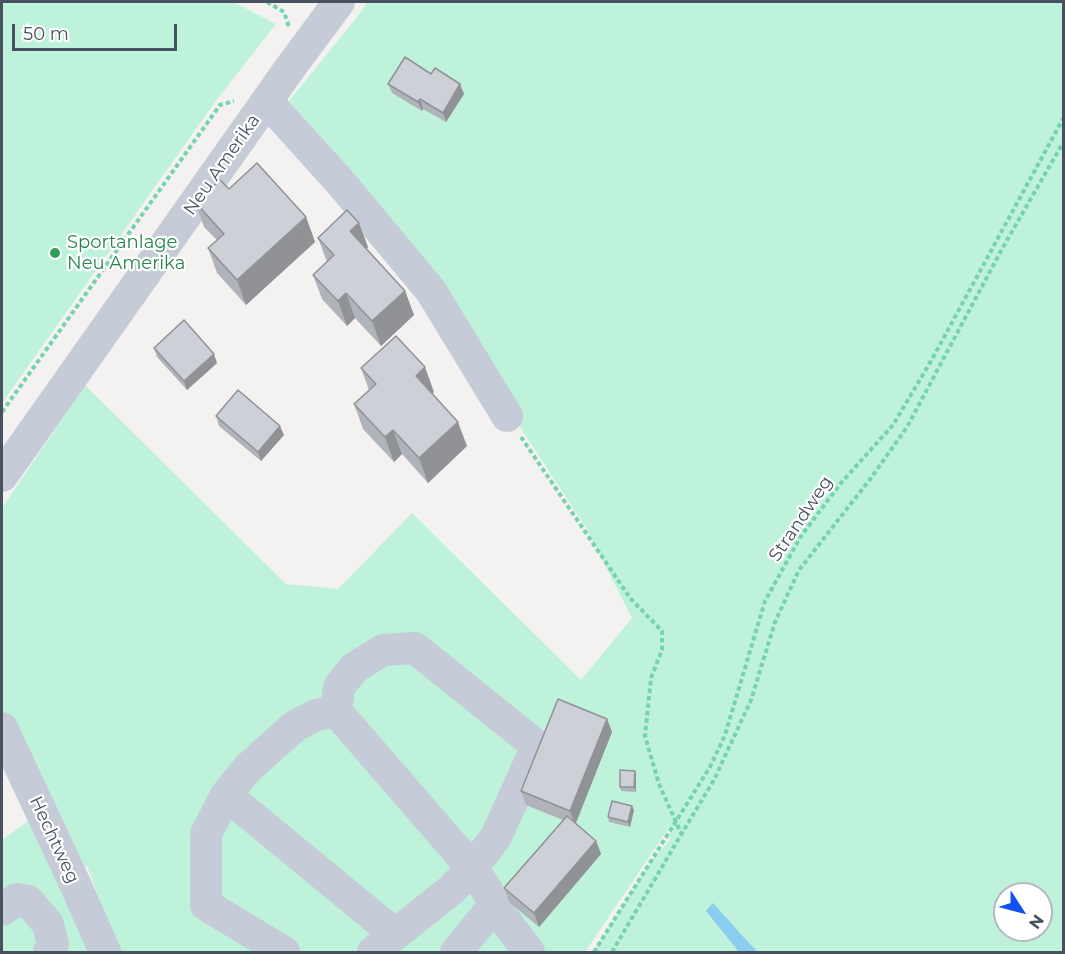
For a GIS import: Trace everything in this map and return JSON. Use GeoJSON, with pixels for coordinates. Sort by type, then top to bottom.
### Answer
{"type":"FeatureCollection","features":[{"type":"Feature","properties":{"kind":"street","name":"Neu Amerika"},"geometry":{"type":"LineString","coordinates":[[2,476],[254,100],[327,5]]}},
{"type":"Feature","properties":{"kind":"street"},"geometry":{"type":"LineString","coordinates":[[254,100],[341,183],[431,291],[507,416]]}},
{"type":"Feature","properties":{"kind":"street"},"geometry":{"type":"LineString","coordinates":[[226,795],[384,943],[451,890],[472,868],[496,837],[537,746],[415,648],[383,650],[354,669],[339,687],[336,711],[472,868],[488,890],[494,906],[529,952]]}},
{"type":"Feature","properties":{"kind":"street"},"geometry":{"type":"LineString","coordinates":[[284,952],[206,905],[206,834],[226,795],[248,768],[295,726],[316,715],[336,711]]}},
{"type":"Feature","properties":{"kind":"street","name":"Hechtweg"},"geometry":{"type":"LineString","coordinates":[[2,728],[76,886],[99,948]]}},
{"type":"Feature","properties":{"kind":"street"},"geometry":{"type":"LineString","coordinates":[[2,910],[17,899],[28,901],[48,924],[53,945],[49,952]]}},
{"type":"Feature","properties":{"kind":"street"},"geometry":{"type":"LineString","coordinates":[[456,952],[494,906]]}},
{"type":"Feature","properties":{"kind":"path"},"geometry":{"type":"LineString","coordinates":[[267,2],[284,12],[288,32]]}},
{"type":"Feature","properties":{"kind":"path"},"geometry":{"type":"LineString","coordinates":[[2,412],[220,105],[254,100]]}},
{"type":"Feature","properties":{"kind":"path","name":"Strandweg"},"geometry":{"type":"LineString","coordinates":[[594,952],[710,767],[725,735],[765,601],[801,536],[841,483],[893,425],[931,361],[1064,117]]}},
{"type":"Feature","properties":{"kind":"path","name":"Strandweg"},"geometry":{"type":"LineString","coordinates":[[612,952],[714,780],[751,700],[776,622],[799,570],[871,478],[907,427],[1002,249],[1064,141]]}},
{"type":"Feature","properties":{"kind":"path"},"geometry":{"type":"LineString","coordinates":[[507,416],[630,598],[662,631],[662,650],[651,678],[645,736],[658,784],[682,833]]}},
{"type":"Feature","properties":{"kind":"green space","name":"Sportanlage Neu Amerika"},"geometry":{"type":"Polygon","coordinates":[[[2,2],[233,2],[276,24],[215,102],[2,403],[2,2]]]}},
{"type":"Feature","properties":{"kind":"green space"},"geometry":{"type":"Polygon","coordinates":[[[368,2],[1063,2],[1063,952],[593,952],[651,861],[669,841],[670,826],[585,952],[119,952],[87,866],[72,864],[2,716],[2,508],[85,385],[286,584],[338,589],[412,513],[581,680],[632,618],[586,528],[356,176],[289,101],[368,2]]]}},
{"type":"Feature","properties":{"kind":"green space"},"geometry":{"type":"Polygon","coordinates":[[[41,812],[105,952],[2,952],[2,840],[41,812]]]}},
{"type":"Feature","properties":{"kind":"water"},"geometry":{"type":"Polygon","coordinates":[[[713,903],[758,952],[739,952],[706,911],[713,903]]]}},
{"type":"Feature","properties":{"kind":"building"},"geometry":{"type":"Polygon","coordinates":[[[405,57],[431,74],[435,68],[460,84],[443,113],[420,99],[418,102],[388,84],[405,57]]]}},
{"type":"Feature","properties":{"kind":"building"},"geometry":{"type":"Polygon","coordinates":[[[257,163],[306,217],[237,280],[208,248],[224,234],[195,202],[220,180],[229,189],[257,163]]]}},
{"type":"Feature","properties":{"kind":"building"},"geometry":{"type":"Polygon","coordinates":[[[347,210],[359,223],[350,231],[405,291],[372,321],[346,293],[338,301],[313,275],[334,255],[318,238],[347,210]]]}},
{"type":"Feature","properties":{"kind":"building"},"geometry":{"type":"Polygon","coordinates":[[[184,320],[214,354],[184,381],[154,348],[184,320]]]}},
{"type":"Feature","properties":{"kind":"building"},"geometry":{"type":"Polygon","coordinates":[[[396,336],[425,367],[416,376],[458,422],[419,458],[393,430],[385,437],[354,404],[376,384],[361,368],[396,336]]]}},
{"type":"Feature","properties":{"kind":"building"},"geometry":{"type":"Polygon","coordinates":[[[238,390],[280,426],[258,452],[216,416],[238,390]]]}},
{"type":"Feature","properties":{"kind":"building"},"geometry":{"type":"Polygon","coordinates":[[[558,699],[607,719],[570,811],[521,791],[558,699]]]}},
{"type":"Feature","properties":{"kind":"building"},"geometry":{"type":"Polygon","coordinates":[[[620,770],[635,771],[634,787],[620,787],[620,770]]]}},
{"type":"Feature","properties":{"kind":"building"},"geometry":{"type":"Polygon","coordinates":[[[612,801],[632,806],[628,822],[608,817],[612,801]]]}},
{"type":"Feature","properties":{"kind":"building"},"geometry":{"type":"Polygon","coordinates":[[[567,816],[596,841],[534,913],[504,888],[567,816]]]}},
{"type":"Feature","properties":{"kind":"place","name":"Sportanlage Neu Amerika"},"geometry":{"type":"Point","coordinates":[55,253]}}]}
